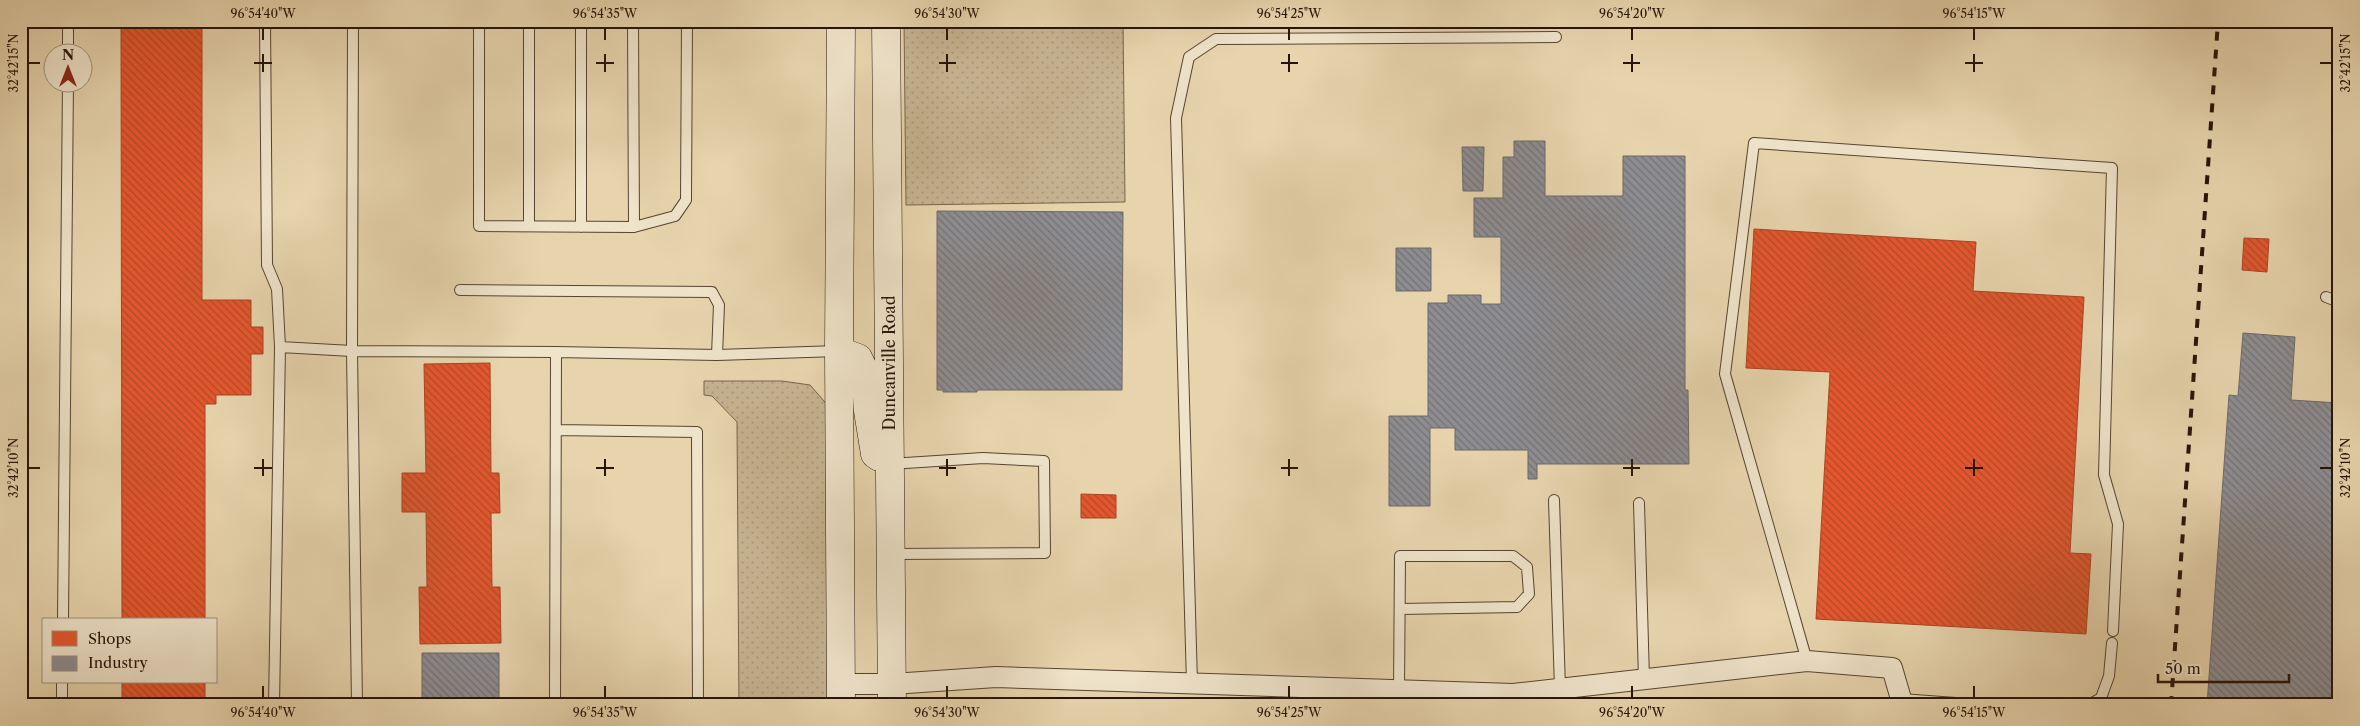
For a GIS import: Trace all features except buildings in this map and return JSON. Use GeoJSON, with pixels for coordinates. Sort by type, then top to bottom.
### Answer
{"type":"FeatureCollection","features":[{"type":"Feature","properties":{"kind":"main road"},"geometry":{"type":"LineString","coordinates":[[841,21],[841,694]]}},
{"type":"Feature","properties":{"kind":"main road","name":"Duncanville Road"},"geometry":{"type":"LineString","coordinates":[[886,21],[892,694]]}},
{"type":"Feature","properties":{"kind":"main road"},"geometry":{"type":"LineString","coordinates":[[840,351],[889,346]]}},
{"type":"Feature","properties":{"kind":"main road"},"geometry":{"type":"LineString","coordinates":[[840,351],[858,358],[866,374],[868,411],[875,454],[890,464]]}},
{"type":"Feature","properties":{"kind":"street"},"geometry":{"type":"LineString","coordinates":[[841,694],[892,694],[996,677],[1513,694],[1808,660],[1892,668],[1901,702]]}},
{"type":"Feature","properties":{"kind":"lane"},"geometry":{"type":"LineString","coordinates":[[68,21],[68,42]]}},
{"type":"Feature","properties":{"kind":"lane"},"geometry":{"type":"LineString","coordinates":[[265,21],[267,265],[277,289],[280,347],[274,705]]}},
{"type":"Feature","properties":{"kind":"lane"},"geometry":{"type":"LineString","coordinates":[[352,21],[352,351],[357,705]]}},
{"type":"Feature","properties":{"kind":"lane"},"geometry":{"type":"LineString","coordinates":[[479,21],[479,226],[581,227],[634,227],[675,216],[686,200],[687,21]]}},
{"type":"Feature","properties":{"kind":"lane"},"geometry":{"type":"LineString","coordinates":[[529,21],[529,226]]}},
{"type":"Feature","properties":{"kind":"lane"},"geometry":{"type":"LineString","coordinates":[[581,21],[581,227]]}},
{"type":"Feature","properties":{"kind":"lane"},"geometry":{"type":"LineString","coordinates":[[633,21],[634,227]]}},
{"type":"Feature","properties":{"kind":"lane"},"geometry":{"type":"LineString","coordinates":[[1192,683],[1176,118],[1189,57],[1216,39],[1556,37]]}},
{"type":"Feature","properties":{"kind":"lane"},"geometry":{"type":"LineString","coordinates":[[63,618],[68,92]]}},
{"type":"Feature","properties":{"kind":"lane"},"geometry":{"type":"LineString","coordinates":[[1808,660],[1725,374],[1754,143],[2112,168],[2104,475],[2118,524],[2113,631]]}},
{"type":"Feature","properties":{"kind":"lane"},"geometry":{"type":"LineString","coordinates":[[460,290],[712,292],[720,305],[717,355]]}},
{"type":"Feature","properties":{"kind":"lane"},"geometry":{"type":"LineString","coordinates":[[2326,297],[2339,302]]}},
{"type":"Feature","properties":{"kind":"lane"},"geometry":{"type":"LineString","coordinates":[[280,347],[352,351],[717,355],[840,351]]}},
{"type":"Feature","properties":{"kind":"lane"},"geometry":{"type":"LineString","coordinates":[[555,705],[556,352]]}},
{"type":"Feature","properties":{"kind":"lane"},"geometry":{"type":"LineString","coordinates":[[556,430],[697,432],[698,705]]}},
{"type":"Feature","properties":{"kind":"lane"},"geometry":{"type":"LineString","coordinates":[[890,464],[983,458],[1044,461],[1045,553],[892,554]]}},
{"type":"Feature","properties":{"kind":"lane"},"geometry":{"type":"LineString","coordinates":[[1554,500],[1560,689]]}},
{"type":"Feature","properties":{"kind":"lane"},"geometry":{"type":"LineString","coordinates":[[1639,504],[1644,679]]}},
{"type":"Feature","properties":{"kind":"lane"},"geometry":{"type":"LineString","coordinates":[[1399,690],[1400,556],[1513,556],[1527,567],[1528,594],[1517,607],[1400,609]]}},
{"type":"Feature","properties":{"kind":"lane"},"geometry":{"type":"LineString","coordinates":[[2089,705],[2101,698],[2109,676],[2112,643]]}},
{"type":"Feature","properties":{"kind":"lane"},"geometry":{"type":"LineString","coordinates":[[62,684],[62,705]]}},
{"type":"Feature","properties":{"kind":"lane"},"geometry":{"type":"LineString","coordinates":[[1901,702],[1983,705]]}},
{"type":"Feature","properties":{"kind":"shaded area"},"geometry":{"type":"Polygon","coordinates":[[[904,21],[1123,21],[1125,202],[906,205],[904,21]]]}},
{"type":"Feature","properties":{"kind":"shaded area"},"geometry":{"type":"Polygon","coordinates":[[[704,381],[782,381],[810,385],[831,409],[832,705],[739,705],[737,422],[712,396],[704,395],[704,381]]]}},
{"type":"Feature","properties":{"kind":"railway"},"geometry":{"type":"LineString","coordinates":[[2171,705],[2218,21]]}}]}
